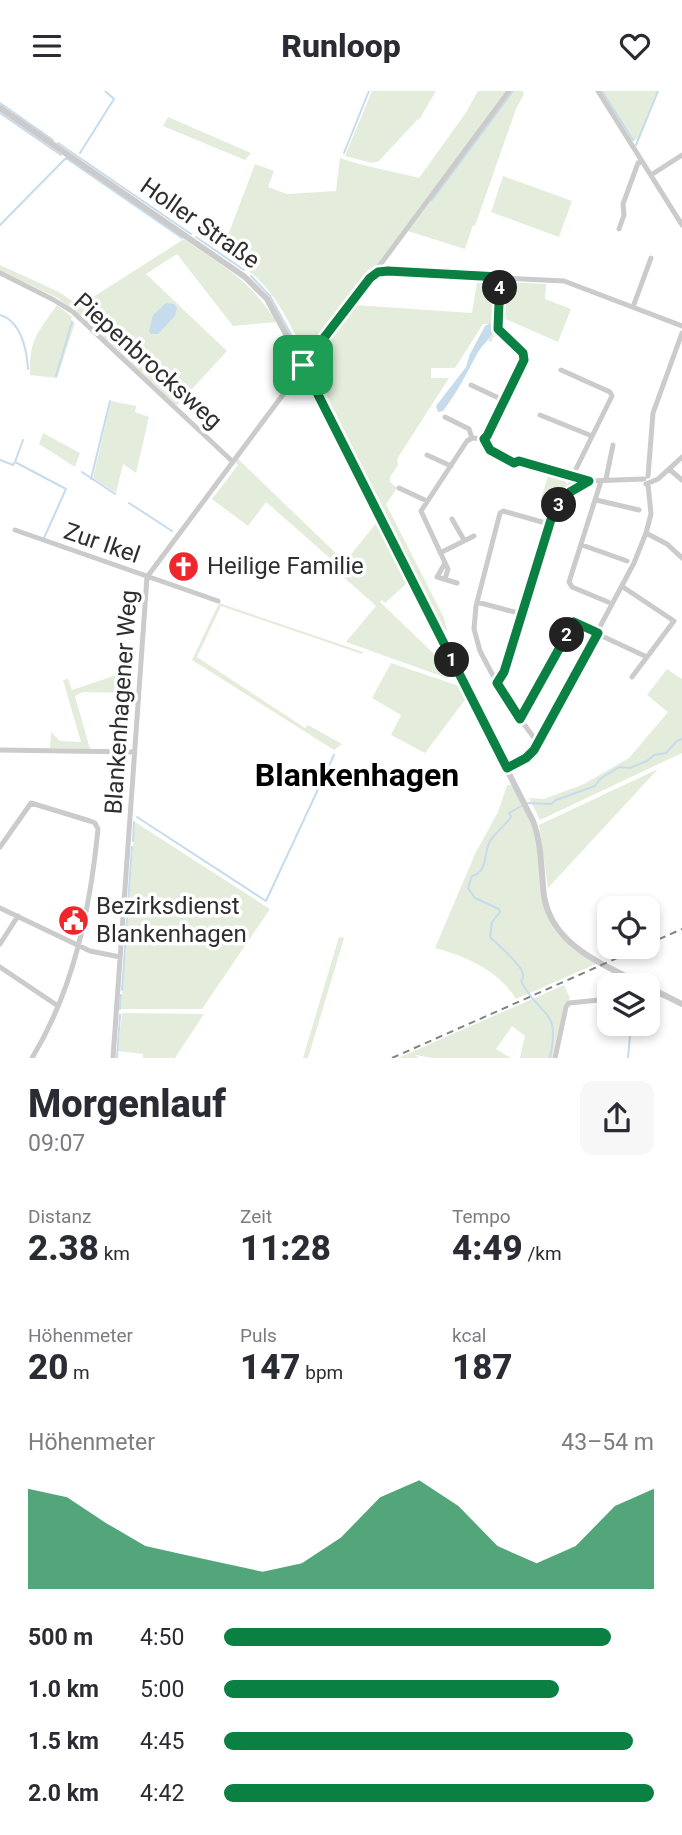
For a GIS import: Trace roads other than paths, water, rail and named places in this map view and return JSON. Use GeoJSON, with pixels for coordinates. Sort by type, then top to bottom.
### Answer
{"type":"FeatureCollection","features":[{"type":"Feature","properties":{"kind":"street","name":"Blankenhagener Weg"},"geometry":{"type":"LineString","coordinates":[[113,1058],[147,577],[303,365],[370,278],[378,272],[377,268],[509,91]]}},
{"type":"Feature","properties":{"kind":"street"},"geometry":{"type":"LineString","coordinates":[[598,91],[682,225]]}},
{"type":"Feature","properties":{"kind":"street","name":"Holler Straße"},"geometry":{"type":"LineString","coordinates":[[0,108],[245,277],[267,299],[525,804],[537,834],[545,899],[557,928],[582,952],[617,973]]}},
{"type":"Feature","properties":{"kind":"street"},"geometry":{"type":"LineString","coordinates":[[651,175],[682,155]]}},
{"type":"Feature","properties":{"kind":"street"},"geometry":{"type":"LineString","coordinates":[[619,229],[624,215],[623,204],[638,163],[642,161]]}},
{"type":"Feature","properties":{"kind":"street"},"geometry":{"type":"LineString","coordinates":[[633,307],[652,258]]}},
{"type":"Feature","properties":{"kind":"street"},"geometry":{"type":"LineString","coordinates":[[378,272],[564,281],[682,326]]}},
{"type":"Feature","properties":{"kind":"street","name":"Piepenbrocksweg"},"geometry":{"type":"LineString","coordinates":[[0,274],[73,312],[232,461]]}},
{"type":"Feature","properties":{"kind":"street"},"geometry":{"type":"LineString","coordinates":[[484,439],[505,401],[524,356],[498,329],[500,277]]}},
{"type":"Feature","properties":{"kind":"street"},"geometry":{"type":"LineString","coordinates":[[507,768],[530,755],[538,743],[623,587],[646,533],[651,514],[648,480],[653,413],[682,333]]}},
{"type":"Feature","properties":{"kind":"street"},"geometry":{"type":"LineString","coordinates":[[561,370],[611,394],[572,477],[570,492]]}},
{"type":"Feature","properties":{"kind":"street"},"geometry":{"type":"LineString","coordinates":[[471,385],[505,401]]}},
{"type":"Feature","properties":{"kind":"street"},"geometry":{"type":"LineString","coordinates":[[540,415],[592,436]]}},
{"type":"Feature","properties":{"kind":"street"},"geometry":{"type":"LineString","coordinates":[[444,417],[469,429],[472,438]]}},
{"type":"Feature","properties":{"kind":"street"},"geometry":{"type":"LineString","coordinates":[[457,583],[438,577],[444,563],[421,515],[467,441],[472,438],[484,439]]}},
{"type":"Feature","properties":{"kind":"street"},"geometry":{"type":"LineString","coordinates":[[484,439],[490,450],[508,461],[519,461],[589,481],[658,479],[682,457]]}},
{"type":"Feature","properties":{"kind":"street"},"geometry":{"type":"LineString","coordinates":[[608,601],[570,585],[613,445]]}},
{"type":"Feature","properties":{"kind":"street"},"geometry":{"type":"LineString","coordinates":[[427,455],[451,466]]}},
{"type":"Feature","properties":{"kind":"street"},"geometry":{"type":"LineString","coordinates":[[669,468],[682,480]]}},
{"type":"Feature","properties":{"kind":"street"},"geometry":{"type":"LineString","coordinates":[[497,683],[504,672],[556,508],[570,492],[589,481]]}},
{"type":"Feature","properties":{"kind":"street"},"geometry":{"type":"LineString","coordinates":[[400,488],[427,502]]}},
{"type":"Feature","properties":{"kind":"street"},"geometry":{"type":"LineString","coordinates":[[596,500],[639,510]]}},
{"type":"Feature","properties":{"kind":"street"},"geometry":{"type":"LineString","coordinates":[[538,743],[497,683],[478,644],[474,618],[500,513],[503,511],[549,524]]}},
{"type":"Feature","properties":{"kind":"street"},"geometry":{"type":"LineString","coordinates":[[452,519],[464,540]]}},
{"type":"Feature","properties":{"kind":"street","name":"Zur Ikel"},"geometry":{"type":"LineString","coordinates":[[15,530],[218,601]]}},
{"type":"Feature","properties":{"kind":"street"},"geometry":{"type":"LineString","coordinates":[[646,533],[667,544],[682,558]]}},
{"type":"Feature","properties":{"kind":"street"},"geometry":{"type":"LineString","coordinates":[[440,553],[474,536]]}},
{"type":"Feature","properties":{"kind":"street"},"geometry":{"type":"LineString","coordinates":[[582,545],[627,561]]}},
{"type":"Feature","properties":{"kind":"street"},"geometry":{"type":"LineString","coordinates":[[623,587],[674,621],[632,677]]}},
{"type":"Feature","properties":{"kind":"street"},"geometry":{"type":"LineString","coordinates":[[477,602],[522,614]]}},
{"type":"Feature","properties":{"kind":"street"},"geometry":{"type":"LineString","coordinates":[[520,719],[574,622],[647,657]]}},
{"type":"Feature","properties":{"kind":"street"},"geometry":{"type":"LineString","coordinates":[[0,751],[135,752]]}},
{"type":"Feature","properties":{"kind":"street"},"geometry":{"type":"LineString","coordinates":[[0,847],[30,803],[90,821],[97,826],[91,894],[79,945],[58,1006],[32,1058]]}},
{"type":"Feature","properties":{"kind":"street"},"geometry":{"type":"LineString","coordinates":[[0,908],[90,951],[120,957]]}},
{"type":"Feature","properties":{"kind":"street"},"geometry":{"type":"LineString","coordinates":[[0,944],[18,916]]}},
{"type":"Feature","properties":{"kind":"street"},"geometry":{"type":"LineString","coordinates":[[0,968],[58,1006]]}},
{"type":"Feature","properties":{"kind":"street","name":"Holler Straße"},"geometry":{"type":"LineString","coordinates":[[660,993],[682,1004]]}},
{"type":"Feature","properties":{"kind":"street"},"geometry":{"type":"LineString","coordinates":[[555,1058],[566,1007],[569,1003],[597,1000]]}},
{"type":"Feature","properties":{"kind":"water"},"geometry":{"type":"Polygon","coordinates":[[[166,303],[174,304],[177,308],[175,316],[158,334],[151,334],[149,331],[153,315],[166,303]]]}},
{"type":"Feature","properties":{"kind":"water"},"geometry":{"type":"Polygon","coordinates":[[[491,323],[493,333],[478,353],[448,405],[438,412],[436,406],[466,367],[485,326],[491,323]]]}},
{"type":"Feature","properties":{"kind":"waterway"},"geometry":{"type":"LineString","coordinates":[[80,153],[114,99],[105,91]]}},
{"type":"Feature","properties":{"kind":"waterway"},"geometry":{"type":"LineString","coordinates":[[344,153],[369,91]]}},
{"type":"Feature","properties":{"kind":"waterway"},"geometry":{"type":"LineString","coordinates":[[432,200],[513,91]]}},
{"type":"Feature","properties":{"kind":"waterway"},"geometry":{"type":"LineString","coordinates":[[602,91],[633,140]]}},
{"type":"Feature","properties":{"kind":"waterway"},"geometry":{"type":"LineString","coordinates":[[636,145],[658,91]]}},
{"type":"Feature","properties":{"kind":"waterway"},"geometry":{"type":"LineString","coordinates":[[0,103],[53,140]]}},
{"type":"Feature","properties":{"kind":"waterway"},"geometry":{"type":"LineString","coordinates":[[0,113],[61,155]]}},
{"type":"Feature","properties":{"kind":"waterway"},"geometry":{"type":"LineString","coordinates":[[58,143],[191,234]]}},
{"type":"Feature","properties":{"kind":"waterway"},"geometry":{"type":"LineString","coordinates":[[0,225],[66,158],[182,238]]}},
{"type":"Feature","properties":{"kind":"waterway"},"geometry":{"type":"LineString","coordinates":[[196,237],[244,270]]}},
{"type":"Feature","properties":{"kind":"waterway"},"geometry":{"type":"LineString","coordinates":[[251,276],[270,296],[301,353]]}},
{"type":"Feature","properties":{"kind":"waterway"},"geometry":{"type":"LineString","coordinates":[[0,315],[13,323],[22,337],[28,369]]}},
{"type":"Feature","properties":{"kind":"waterway"},"geometry":{"type":"LineString","coordinates":[[56,376],[72,322]]}},
{"type":"Feature","properties":{"kind":"waterway"},"geometry":{"type":"LineString","coordinates":[[310,373],[357,464]]}},
{"type":"Feature","properties":{"kind":"waterway"},"geometry":{"type":"LineString","coordinates":[[305,378],[400,566]]}},
{"type":"Feature","properties":{"kind":"waterway"},"geometry":{"type":"LineString","coordinates":[[91,479],[110,401]]}},
{"type":"Feature","properties":{"kind":"waterway"},"geometry":{"type":"LineString","coordinates":[[23,440],[15,462],[66,489],[44,538]]}},
{"type":"Feature","properties":{"kind":"waterway"},"geometry":{"type":"LineString","coordinates":[[0,460],[13,465],[14,463]]}},
{"type":"Feature","properties":{"kind":"waterway"},"geometry":{"type":"LineString","coordinates":[[360,469],[390,529]]}},
{"type":"Feature","properties":{"kind":"waterway"},"geometry":{"type":"LineString","coordinates":[[82,472],[115,494]]}},
{"type":"Feature","properties":{"kind":"waterway"},"geometry":{"type":"LineString","coordinates":[[129,503],[172,531]]}},
{"type":"Feature","properties":{"kind":"waterway"},"geometry":{"type":"LineString","coordinates":[[528,803],[551,804],[595,786],[600,779],[619,767],[630,768],[654,755],[666,753],[682,739]]}},
{"type":"Feature","properties":{"kind":"waterway"},"geometry":{"type":"LineString","coordinates":[[137,817],[266,901],[334,755]]}},
{"type":"Feature","properties":{"kind":"waterway"},"geometry":{"type":"LineString","coordinates":[[523,805],[509,813],[511,817],[492,838],[484,865],[472,876],[468,888],[475,898],[499,909],[500,912],[492,922],[490,937],[522,970],[523,985],[548,1016],[553,1031],[550,1058]]}},
{"type":"Feature","properties":{"kind":"waterway"},"geometry":{"type":"LineString","coordinates":[[133,841],[134,822]]}},
{"type":"Feature","properties":{"kind":"waterway"},"geometry":{"type":"LineString","coordinates":[[122,990],[132,847]]}},
{"type":"Feature","properties":{"kind":"waterway"},"geometry":{"type":"LineString","coordinates":[[120,1009],[121,995]]}},
{"type":"Feature","properties":{"kind":"waterway"},"geometry":{"type":"LineString","coordinates":[[117,1058],[120,1015]]}},
{"type":"Feature","properties":{"kind":"waterway"},"geometry":{"type":"LineString","coordinates":[[628,1058],[630,1036]]}},
{"type":"Feature","properties":{"kind":"railway"},"geometry":{"type":"LineString","coordinates":[[660,939],[682,929]]}},
{"type":"Feature","properties":{"kind":"railway"},"geometry":{"type":"LineString","coordinates":[[392,1058],[615,959]]}},
{"type":"Feature","properties":{"kind":"place","name":"Heilige Familie"},"geometry":{"type":"Point","coordinates":[184,566]}},
{"type":"Feature","properties":{"kind":"place","name":"Bezirksdienst Blankenhagen"},"geometry":{"type":"Point","coordinates":[73,920]}},
{"type":"Feature","properties":{"kind":"district","name":"Blankenhagen"},"geometry":{"type":"Point","coordinates":[357,775]}}]}
